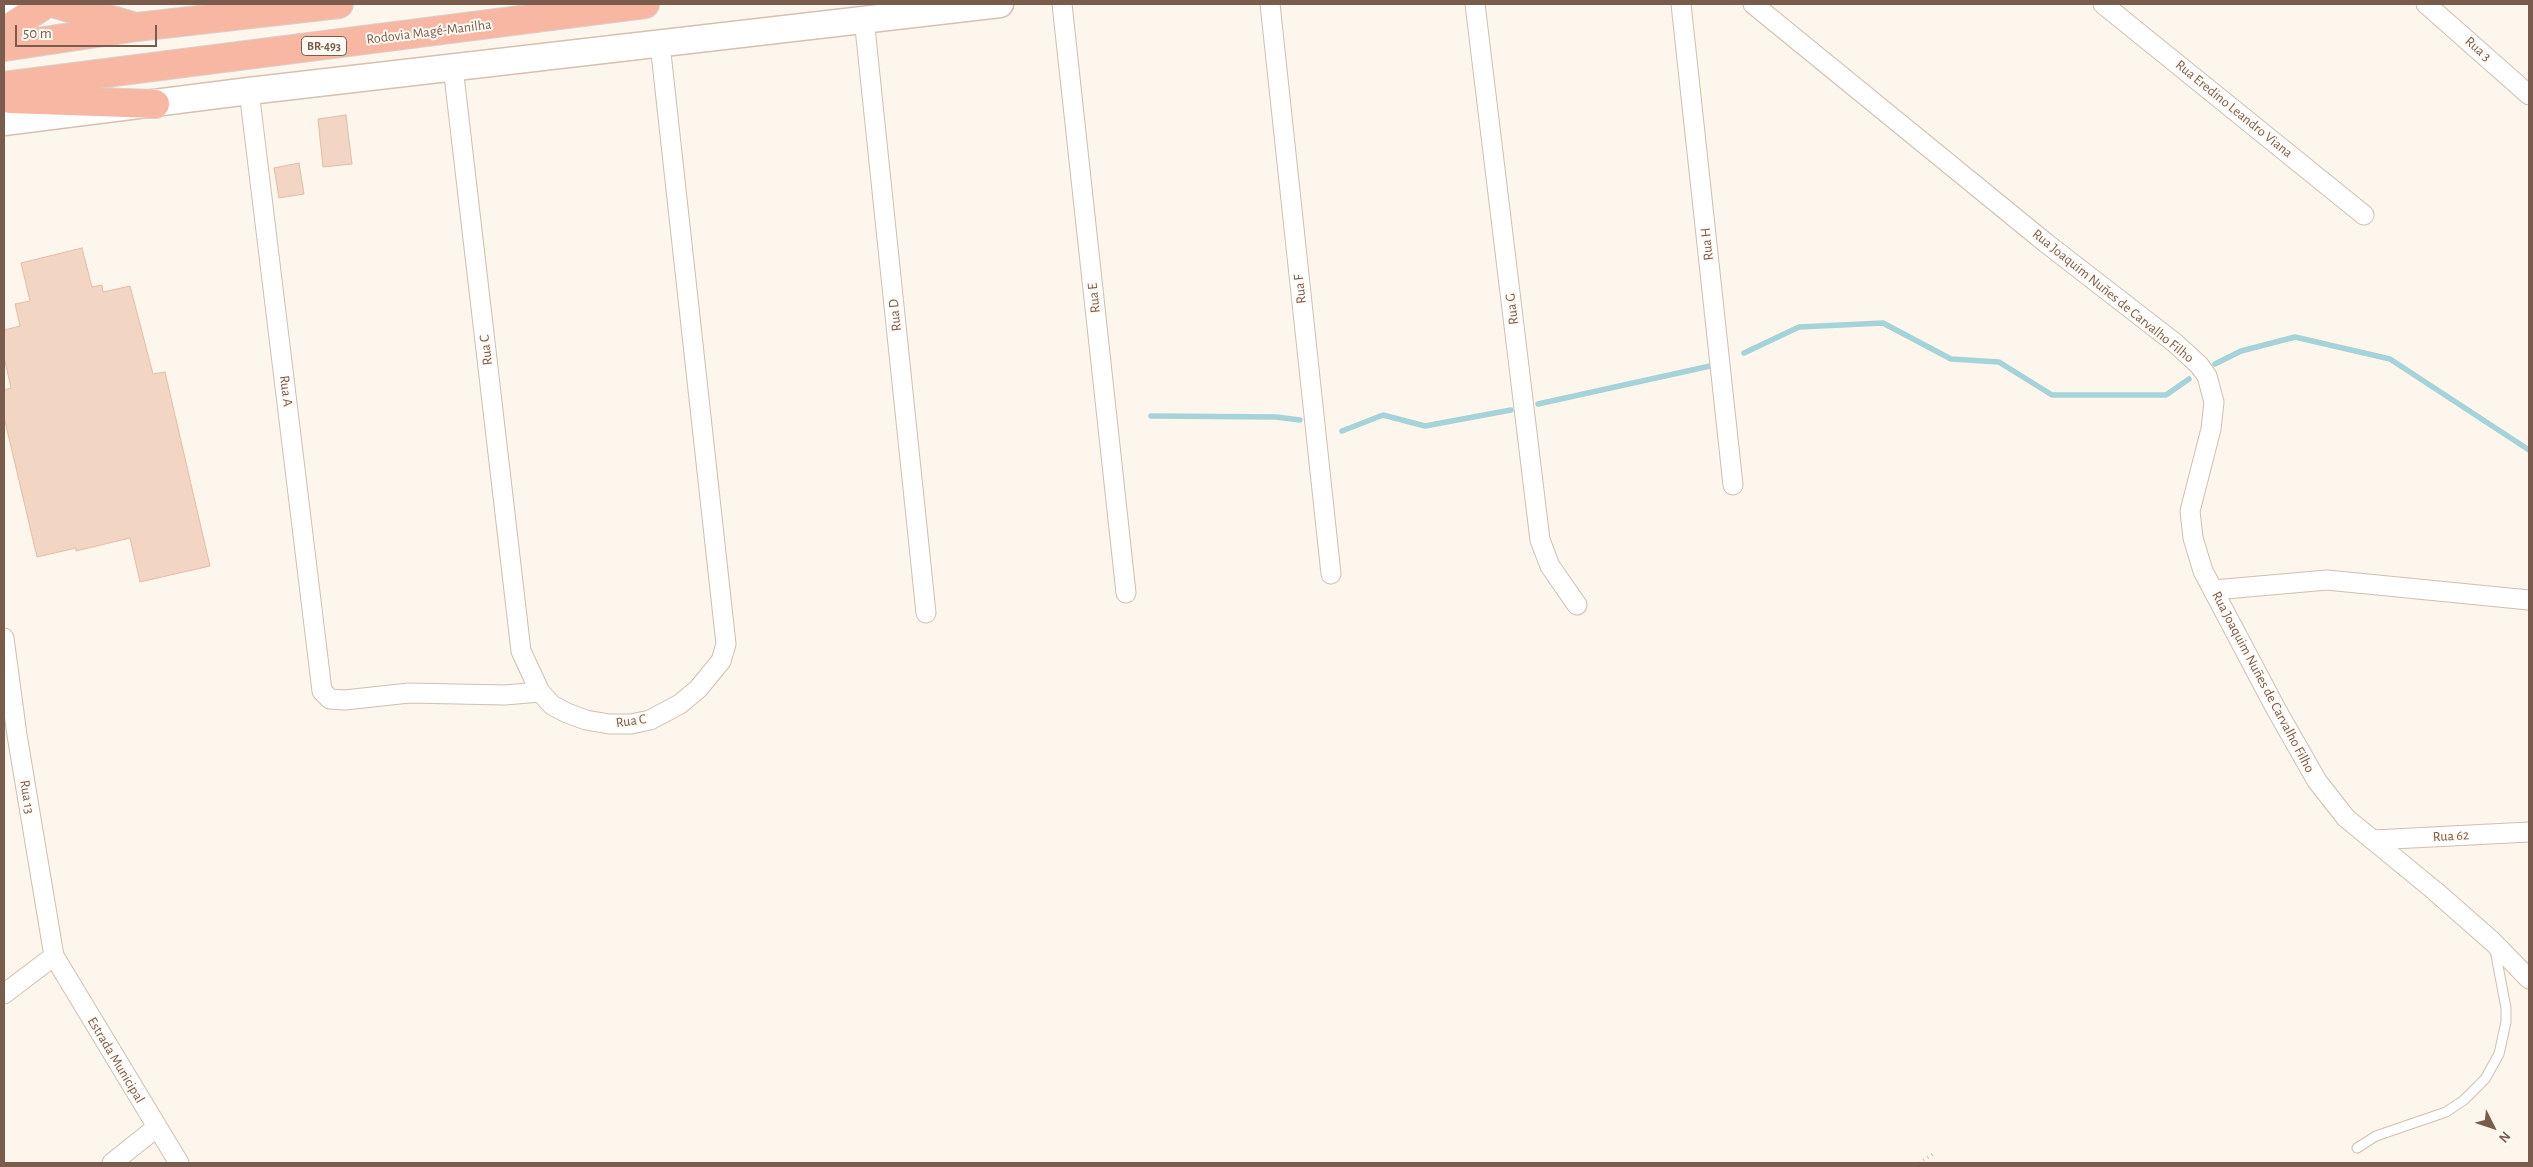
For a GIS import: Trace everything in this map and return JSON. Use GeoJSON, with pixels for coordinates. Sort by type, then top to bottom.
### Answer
{"type":"FeatureCollection","features":[{"type":"Feature","properties":{"kind":"highway"},"geometry":{"type":"LineString","coordinates":[[4,31],[46,4]]}},
{"type":"Feature","properties":{"kind":"highway"},"geometry":{"type":"LineString","coordinates":[[56,4],[137,27]]}},
{"type":"Feature","properties":{"kind":"highway"},"geometry":{"type":"LineString","coordinates":[[4,48],[137,27],[339,4]]}},
{"type":"Feature","properties":{"kind":"highway","name":"Rodovia Magé-Manilha"},"geometry":{"type":"LineString","coordinates":[[4,86],[645,4]]}},
{"type":"Feature","properties":{"kind":"highway"},"geometry":{"type":"LineString","coordinates":[[4,99],[155,104]]}},
{"type":"Feature","properties":{"kind":"main road"},"geometry":{"type":"LineString","coordinates":[[4,6],[29,4]]}},
{"type":"Feature","properties":{"kind":"main road"},"geometry":{"type":"LineString","coordinates":[[4,122],[864,18],[1000,4]]}},
{"type":"Feature","properties":{"kind":"street","name":"Rua E"},"geometry":{"type":"LineString","coordinates":[[1062,4],[1126,593]]}},
{"type":"Feature","properties":{"kind":"street","name":"Rua F"},"geometry":{"type":"LineString","coordinates":[[1270,4],[1331,574]]}},
{"type":"Feature","properties":{"kind":"street","name":"Rua G"},"geometry":{"type":"LineString","coordinates":[[1476,4],[1540,540],[1550,566],[1577,605]]}},
{"type":"Feature","properties":{"kind":"street","name":"Rua H"},"geometry":{"type":"LineString","coordinates":[[1681,4],[1733,485]]}},
{"type":"Feature","properties":{"kind":"street","name":"Rua Joaquim Nuñes de Carvalho Filho"},"geometry":{"type":"LineString","coordinates":[[1753,4],[2039,237],[2175,342],[2199,365],[2212,388],[2214,402],[2211,429],[2190,511],[2193,538],[2199,560],[2276,709],[2317,781],[2346,818],[2493,942],[2529,979]]}},
{"type":"Feature","properties":{"kind":"street","name":"Rua Eredino Leandro Viana"},"geometry":{"type":"LineString","coordinates":[[2103,4],[2364,215]]}},
{"type":"Feature","properties":{"kind":"street","name":"Rua 3"},"geometry":{"type":"LineString","coordinates":[[2426,4],[2529,95]]}},
{"type":"Feature","properties":{"kind":"street","name":"Rua D"},"geometry":{"type":"LineString","coordinates":[[864,18],[926,613]]}},
{"type":"Feature","properties":{"kind":"street","name":"Rua C"},"geometry":{"type":"LineString","coordinates":[[453,67],[521,651],[540,692],[552,705],[586,720],[609,724],[631,724],[650,720],[680,704],[698,690],[721,661],[726,644],[660,44]]}},
{"type":"Feature","properties":{"kind":"street","name":"Rua A"},"geometry":{"type":"LineString","coordinates":[[249,91],[322,691],[330,699],[345,700],[409,693],[486,695],[540,692]]}},
{"type":"Feature","properties":{"kind":"street"},"geometry":{"type":"LineString","coordinates":[[2214,590],[2328,580],[2529,600]]}},
{"type":"Feature","properties":{"kind":"street","name":"Rua 13"},"geometry":{"type":"LineString","coordinates":[[4,638],[17,735],[54,956]]}},
{"type":"Feature","properties":{"kind":"street","name":"Rua 62"},"geometry":{"type":"LineString","coordinates":[[2373,840],[2529,832]]}},
{"type":"Feature","properties":{"kind":"street"},"geometry":{"type":"LineString","coordinates":[[4,994],[54,956]]}},
{"type":"Feature","properties":{"kind":"street","name":"Estrada Municipal"},"geometry":{"type":"LineString","coordinates":[[54,956],[178,1163]]}},
{"type":"Feature","properties":{"kind":"street"},"geometry":{"type":"LineString","coordinates":[[112,1163],[156,1128]]}},
{"type":"Feature","properties":{"kind":"lane"},"geometry":{"type":"LineString","coordinates":[[2357,1148],[2376,1136],[2446,1112],[2464,1100],[2485,1079],[2499,1054],[2506,1022],[2506,1008],[2493,942]]}},
{"type":"Feature","properties":{"kind":"path"},"geometry":{"type":"LineString","coordinates":[[1919,1163],[1933,1154]]}},
{"type":"Feature","properties":{"kind":"building"},"geometry":{"type":"Polygon","coordinates":[[[346,115],[352,164],[323,167],[318,119],[346,115]]]}},
{"type":"Feature","properties":{"kind":"building"},"geometry":{"type":"Polygon","coordinates":[[[299,163],[304,194],[279,198],[274,168],[299,163]]]}},
{"type":"Feature","properties":{"kind":"building"},"geometry":{"type":"Polygon","coordinates":[[[82,248],[92,287],[102,285],[103,292],[130,286],[153,374],[165,372],[210,566],[140,582],[130,538],[76,551],[76,548],[37,557],[4,417],[4,390],[11,388],[4,357],[4,330],[20,326],[15,304],[30,301],[21,263],[82,248]]]}},
{"type":"Feature","properties":{"kind":"waterway"},"geometry":{"type":"LineString","coordinates":[[1744,353],[1799,327],[1883,323],[1951,359],[1999,362],[2052,395],[2166,395],[2189,379]]}},
{"type":"Feature","properties":{"kind":"waterway"},"geometry":{"type":"LineString","coordinates":[[2215,364],[2241,351],[2295,337],[2390,359],[2529,450]]}},
{"type":"Feature","properties":{"kind":"waterway"},"geometry":{"type":"LineString","coordinates":[[1538,404],[1710,366]]}},
{"type":"Feature","properties":{"kind":"waterway"},"geometry":{"type":"LineString","coordinates":[[1342,431],[1383,415],[1425,426],[1511,410]]}},
{"type":"Feature","properties":{"kind":"waterway"},"geometry":{"type":"LineString","coordinates":[[1151,416],[1276,417],[1300,420]]}}]}
